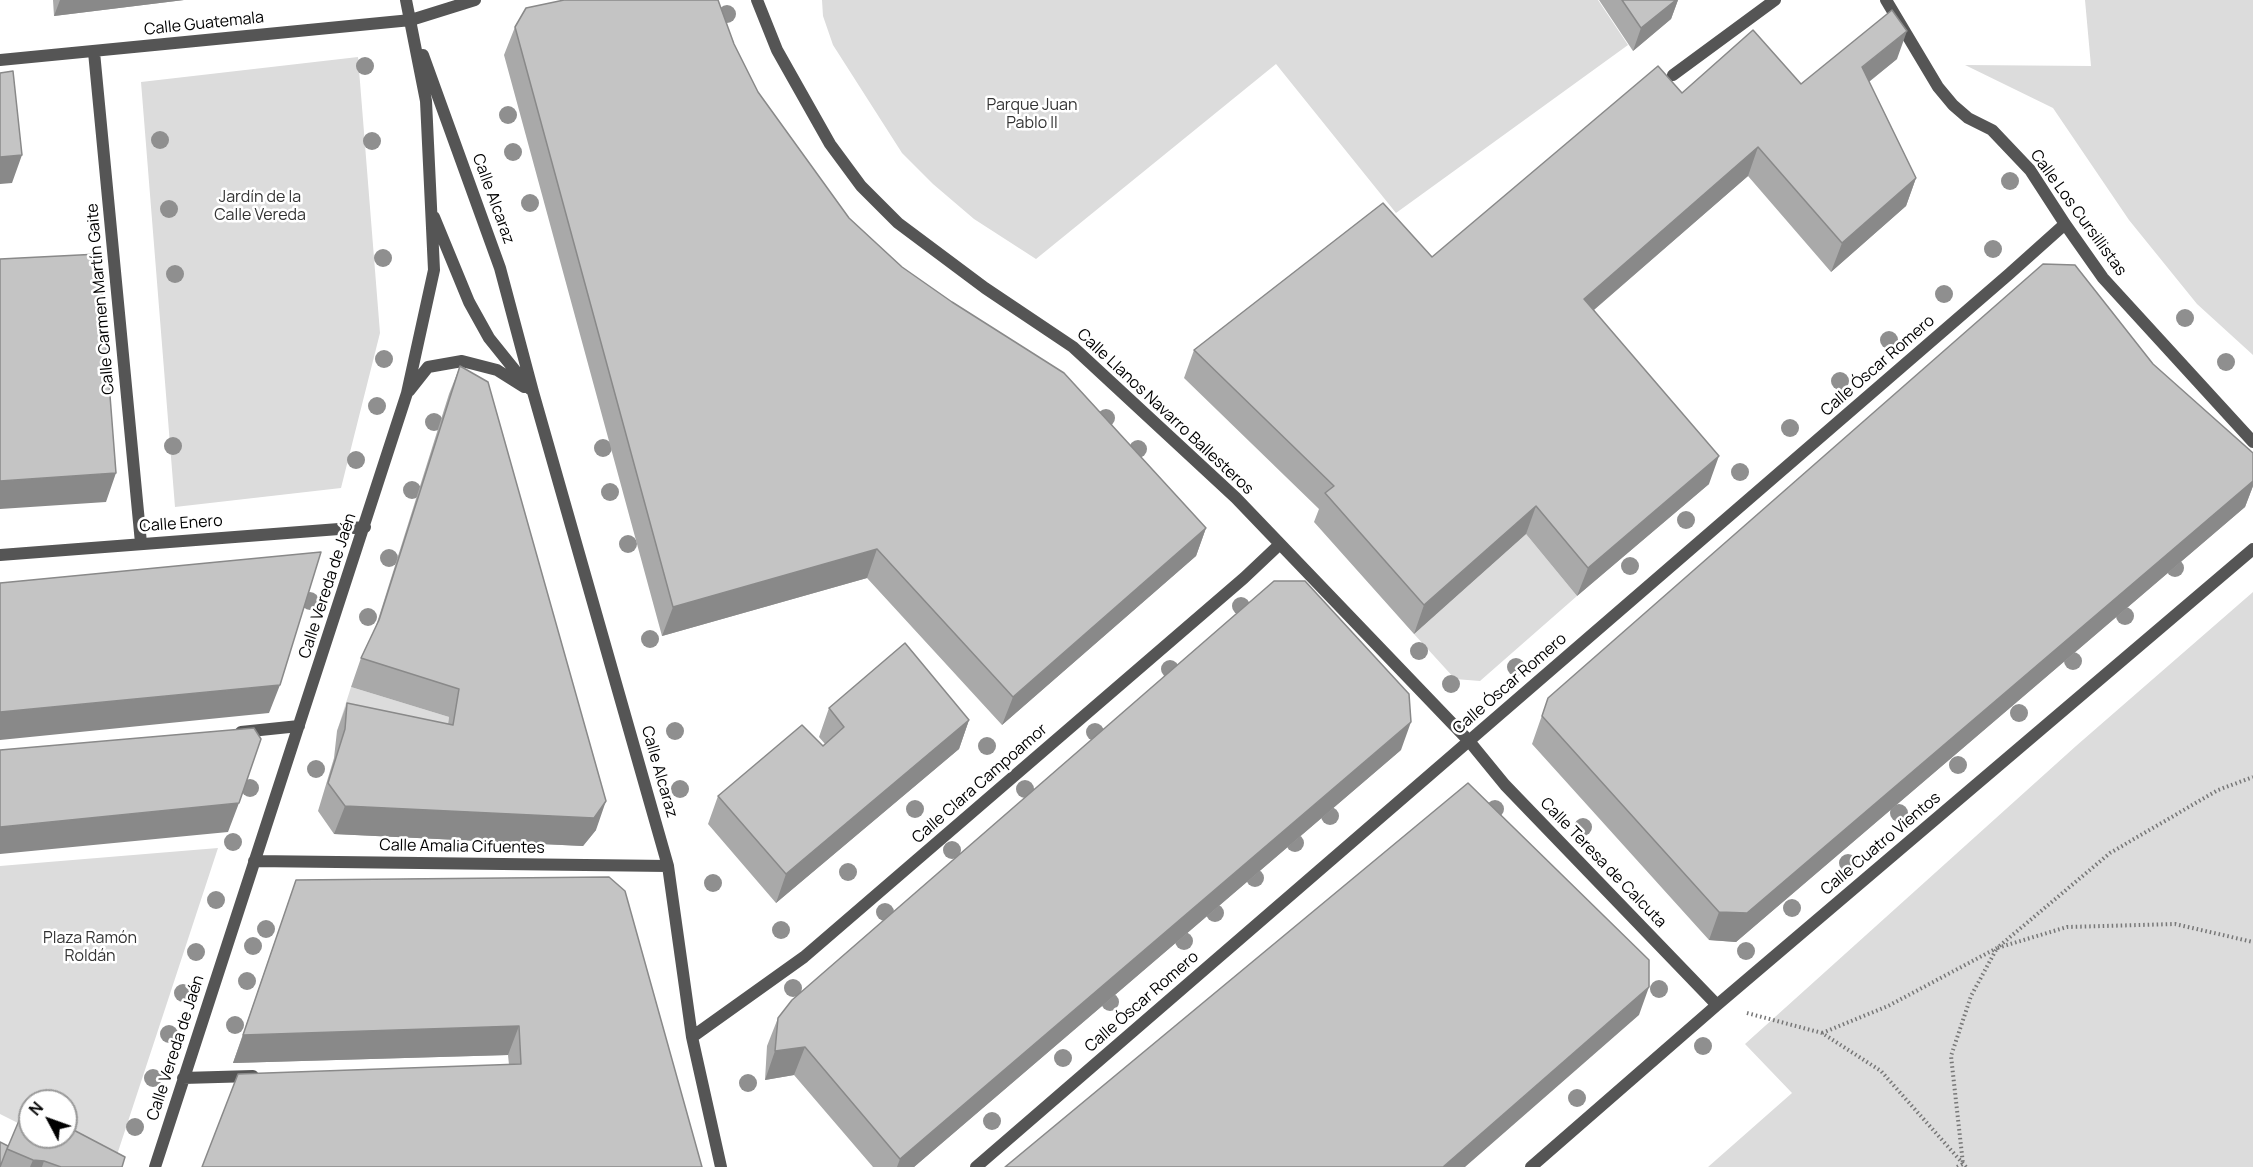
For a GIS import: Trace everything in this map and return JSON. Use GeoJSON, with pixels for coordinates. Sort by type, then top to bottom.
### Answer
{"type":"FeatureCollection","features":[{"type":"Feature","properties":{"kind":"street","name":"Calle Vereda de Jaén"},"geometry":{"type":"LineString","coordinates":[[155,1167],[407,393],[434,270],[426,101],[406,0]]}},
{"type":"Feature","properties":{"kind":"street","name":"Calle Guatemala"},"geometry":{"type":"LineString","coordinates":[[0,60],[411,20],[475,0]]}},
{"type":"Feature","properties":{"kind":"street","name":"Calle Llanos Navarro Ballesteros"},"geometry":{"type":"LineString","coordinates":[[758,0],[777,50],[830,144],[861,186],[907,229],[985,288],[1073,347],[1236,498],[1469,741]]}},
{"type":"Feature","properties":{"kind":"street"},"geometry":{"type":"LineString","coordinates":[[1673,75],[1775,0]]}},
{"type":"Feature","properties":{"kind":"street","name":"Calle Los Cursillistas"},"geometry":{"type":"LineString","coordinates":[[1886,0],[1938,87],[1968,118],[1992,130],[2031,170],[2103,278],[2253,442]]}},
{"type":"Feature","properties":{"kind":"street","name":"Calle Alcaraz"},"geometry":{"type":"LineString","coordinates":[[411,20],[500,268],[668,866],[692,1037],[721,1167]]}},
{"type":"Feature","properties":{"kind":"street","name":"Calle Carmen Martín Gaite"},"geometry":{"type":"LineString","coordinates":[[94,52],[141,543]]}},
{"type":"Feature","properties":{"kind":"street","name":"Calle Alcaraz"},"geometry":{"type":"LineString","coordinates":[[431,207],[469,302],[489,338],[533,392]]}},
{"type":"Feature","properties":{"kind":"street","name":"Calle Óscar Romero"},"geometry":{"type":"LineString","coordinates":[[976,1167],[2065,224]]}},
{"type":"Feature","properties":{"kind":"street"},"geometry":{"type":"LineString","coordinates":[[407,393],[429,368],[462,360],[497,370],[533,392]]}},
{"type":"Feature","properties":{"kind":"street","name":"Calle Enero"},"geometry":{"type":"LineString","coordinates":[[0,555],[365,527]]}},
{"type":"Feature","properties":{"kind":"street","name":"Calle Clara Campoamor"},"geometry":{"type":"LineString","coordinates":[[692,1037],[804,957],[1280,544]]}},
{"type":"Feature","properties":{"kind":"street","name":"Calle Cuatro Vientos"},"geometry":{"type":"LineString","coordinates":[[1531,1167],[1717,1005],[2253,549]]}},
{"type":"Feature","properties":{"kind":"street"},"geometry":{"type":"LineString","coordinates":[[229,734],[299,726]]}},
{"type":"Feature","properties":{"kind":"street","name":"Calle Teresa de Calcuta"},"geometry":{"type":"LineString","coordinates":[[1469,741],[1505,785],[1717,1005]]}},
{"type":"Feature","properties":{"kind":"street","name":"Calle Amalia Cifuentes"},"geometry":{"type":"LineString","coordinates":[[254,861],[668,866]]}},
{"type":"Feature","properties":{"kind":"street"},"geometry":{"type":"LineString","coordinates":[[183,1078],[260,1076]]}},
{"type":"Feature","properties":{"kind":"path"},"geometry":{"type":"LineString","coordinates":[[1964,1166],[1951,1056],[1971,996],[1997,948],[2110,853],[2218,790],[2253,777]]}},
{"type":"Feature","properties":{"kind":"path"},"geometry":{"type":"LineString","coordinates":[[1822,1034],[1887,1006],[1997,948],[2067,927],[2175,924],[2253,942]]}},
{"type":"Feature","properties":{"kind":"path"},"geometry":{"type":"LineString","coordinates":[[1717,1005],[1822,1034],[1881,1071],[1964,1166]]}},
{"type":"Feature","properties":{"kind":"path"},"geometry":{"type":"LineString","coordinates":[[1957,1167],[1964,1166]]}},
{"type":"Feature","properties":{"kind":"green space","name":"Parque Juan Pablo II"},"geometry":{"type":"Polygon","coordinates":[[[822,0],[1598,0],[1628,45],[1396,213],[1276,64],[1036,259],[974,219],[933,184],[902,153],[833,45],[823,16],[822,0]]]}},
{"type":"Feature","properties":{"kind":"green space"},"geometry":{"type":"Polygon","coordinates":[[[2085,0],[2253,0],[2253,355],[2197,304],[2129,220],[2053,108],[1965,65],[2091,66],[2085,0]]]}},
{"type":"Feature","properties":{"kind":"green space","name":"Jardín de la Calle Vereda"},"geometry":{"type":"Polygon","coordinates":[[[358,57],[380,333],[341,488],[175,507],[141,82],[358,57]]]}},
{"type":"Feature","properties":{"kind":"green space"},"geometry":{"type":"Polygon","coordinates":[[[1526,534],[1577,596],[1480,681],[1455,679],[1414,634],[1526,534]]]}},
{"type":"Feature","properties":{"kind":"green space"},"geometry":{"type":"Polygon","coordinates":[[[2253,592],[2253,1167],[1708,1167],[1792,1093],[1745,1044],[2076,746],[2253,592]]]}},
{"type":"Feature","properties":{"kind":"green space"},"geometry":{"type":"Polygon","coordinates":[[[351,687],[449,717],[443,753],[337,731],[351,687]]]}},
{"type":"Feature","properties":{"kind":"green space","name":"Plaza Ramón Roldán"},"geometry":{"type":"Polygon","coordinates":[[[218,848],[113,1167],[78,1145],[78,1089],[18,1089],[18,1123],[0,1114],[0,866],[218,848]]]}},
{"type":"Feature","properties":{"kind":"building"},"geometry":{"type":"Polygon","coordinates":[[[564,0],[718,0],[734,44],[758,92],[849,218],[902,267],[952,302],[1064,373],[1206,528],[1013,697],[877,549],[673,607],[515,27],[526,8],[564,0]]]}},
{"type":"Feature","properties":{"kind":"building"},"geometry":{"type":"Polygon","coordinates":[[[1622,0],[1676,0],[1641,28],[1622,0]]]}},
{"type":"Feature","properties":{"kind":"building"},"geometry":{"type":"Polygon","coordinates":[[[1892,10],[1907,31],[1862,67],[1916,178],[1842,243],[1758,147],[1584,299],[1719,456],[1588,568],[1536,506],[1424,605],[1325,493],[1334,486],[1194,350],[1383,203],[1432,257],[1658,66],[1682,93],[1753,30],[1801,84],[1892,10]]]}},
{"type":"Feature","properties":{"kind":"building"},"geometry":{"type":"Polygon","coordinates":[[[13,71],[22,155],[0,157],[0,73],[13,71]]]}},
{"type":"Feature","properties":{"kind":"building"},"geometry":{"type":"Polygon","coordinates":[[[99,254],[116,473],[0,481],[0,259],[99,254]]]}},
{"type":"Feature","properties":{"kind":"building"},"geometry":{"type":"Polygon","coordinates":[[[2043,264],[2075,265],[2153,364],[2253,453],[2253,481],[1747,913],[1719,912],[1542,716],[1548,698],[2043,264]]]}},
{"type":"Feature","properties":{"kind":"building"},"geometry":{"type":"Polygon","coordinates":[[[460,366],[488,382],[606,801],[594,818],[345,806],[328,783],[345,729],[347,703],[453,725],[459,689],[361,658],[379,620],[460,366]]]}},
{"type":"Feature","properties":{"kind":"building"},"geometry":{"type":"Polygon","coordinates":[[[321,552],[280,685],[0,712],[0,583],[321,552]]]}},
{"type":"Feature","properties":{"kind":"building"},"geometry":{"type":"Polygon","coordinates":[[[1274,581],[1305,581],[1409,694],[1411,722],[900,1159],[805,1047],[775,1051],[778,1018],[792,1000],[1274,581]]]}},
{"type":"Feature","properties":{"kind":"building"},"geometry":{"type":"Polygon","coordinates":[[[905,643],[969,720],[786,874],[718,796],[802,725],[823,746],[844,727],[829,708],[905,643]]]}},
{"type":"Feature","properties":{"kind":"building"},"geometry":{"type":"Polygon","coordinates":[[[254,728],[261,739],[239,803],[0,827],[0,750],[254,728]]]}},
{"type":"Feature","properties":{"kind":"building"},"geometry":{"type":"Polygon","coordinates":[[[1468,783],[1649,960],[1649,987],[1443,1167],[1005,1167],[1468,783]]]}},
{"type":"Feature","properties":{"kind":"building"},"geometry":{"type":"Polygon","coordinates":[[[609,877],[625,891],[702,1167],[202,1167],[238,1074],[521,1064],[519,1026],[243,1035],[296,880],[609,877]]]}},
{"type":"Feature","properties":{"kind":"building"},"geometry":{"type":"Polygon","coordinates":[[[18,1123],[18,1149],[78,1149],[78,1132],[125,1157],[122,1167],[61,1167],[33,1160],[7,1149],[18,1123]]]}},
{"type":"Feature","properties":{"kind":"building"},"geometry":{"type":"Polygon","coordinates":[[[0,1142],[8,1146],[0,1167],[0,1142]]]}}]}
